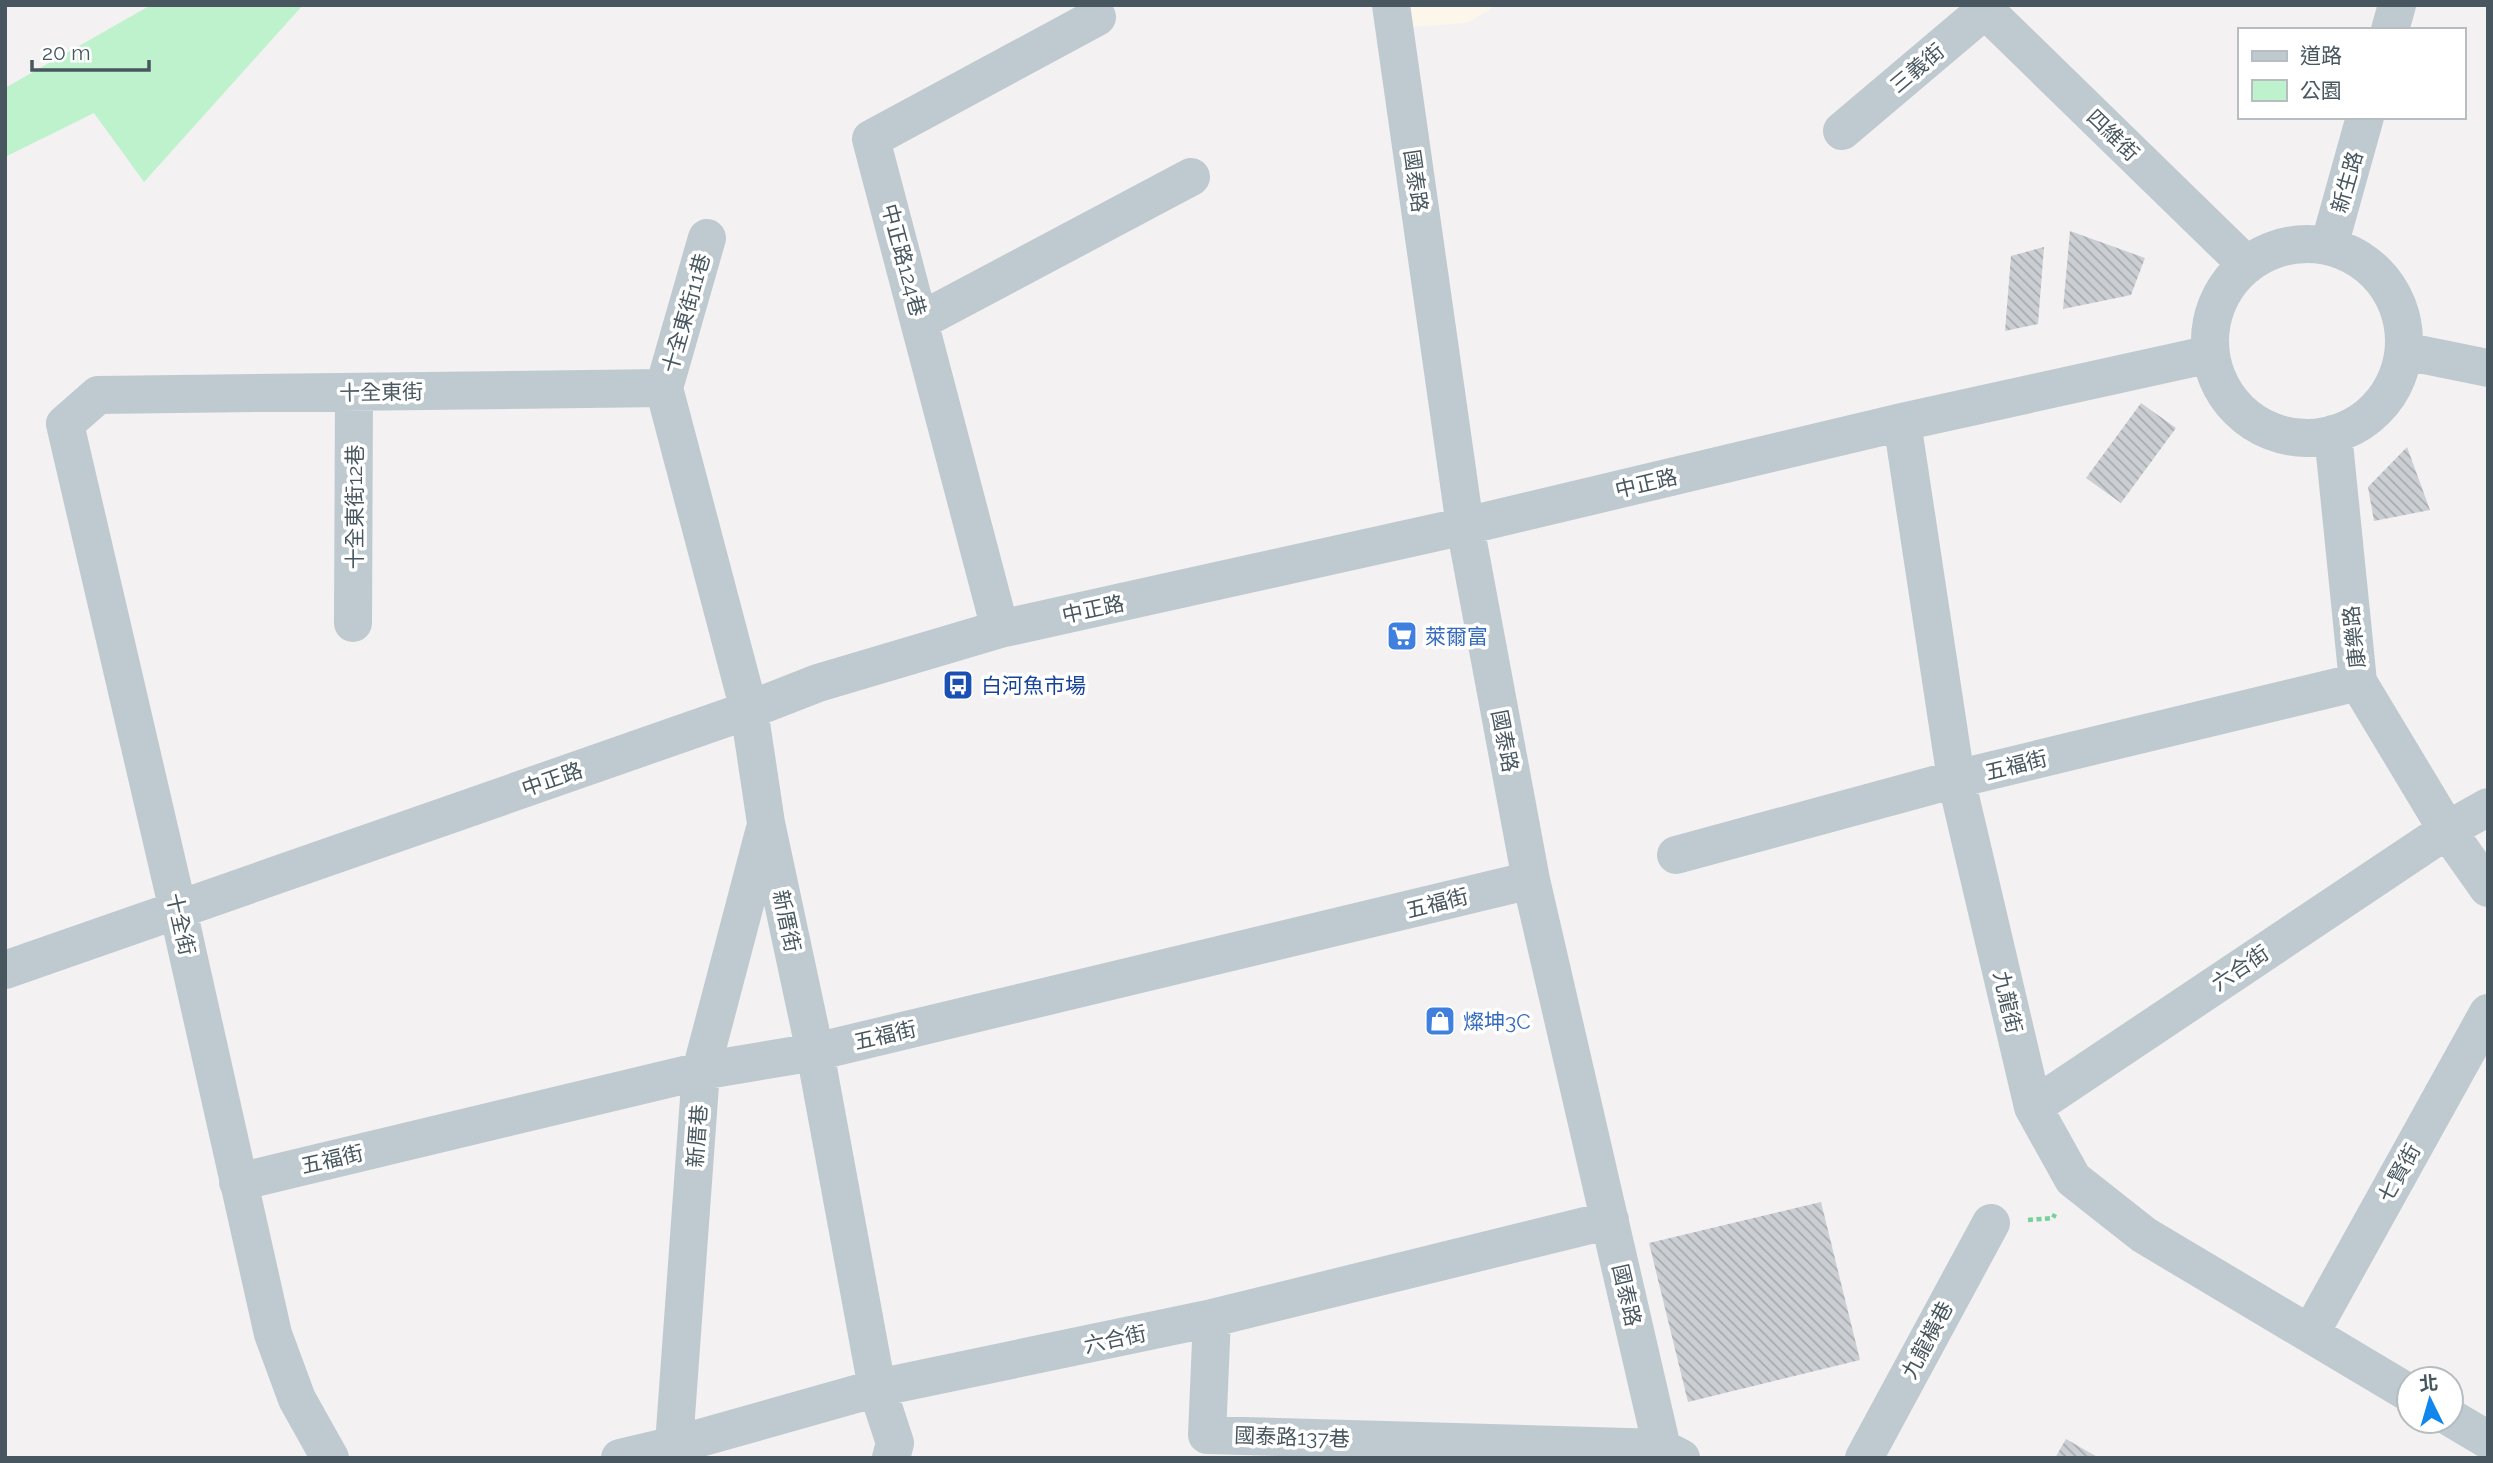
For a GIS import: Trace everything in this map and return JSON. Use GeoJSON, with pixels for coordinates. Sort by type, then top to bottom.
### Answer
{"type":"FeatureCollection","features":[{"type":"Feature","properties":{"kind":"street","name":"國泰路"},"geometry":{"type":"LineString","coordinates":[[1391,5],[1465,526],[1531,880],[1666,1454]]}},
{"type":"Feature","properties":{"kind":"street"},"geometry":{"type":"LineString","coordinates":[[2391,28],[2397,5]]}},
{"type":"Feature","properties":{"kind":"street","name":"三義街"},"geometry":{"type":"LineString","coordinates":[[1842,131],[1986,7]]}},
{"type":"Feature","properties":{"kind":"street","name":"四維街"},"geometry":{"type":"LineString","coordinates":[[1986,7],[2246,265]]}},
{"type":"Feature","properties":{"kind":"street","name":"中正路124巷"},"geometry":{"type":"LineString","coordinates":[[1000,629],[871,139],[1097,17]]}},
{"type":"Feature","properties":{"kind":"street","name":"新生路"},"geometry":{"type":"LineString","coordinates":[[2329,246],[2364,119]]}},
{"type":"Feature","properties":{"kind":"street"},"geometry":{"type":"LineString","coordinates":[[920,321],[1191,177]]}},
{"type":"Feature","properties":{"kind":"street","name":"十全東街11巷"},"geometry":{"type":"LineString","coordinates":[[664,388],[707,238]]}},
{"type":"Feature","properties":{"kind":"street"},"geometry":{"type":"LineString","coordinates":[[2300,244],[2329,246],[2355,256],[2377,273],[2394,296],[2403,323],[2404,351],[2397,379],[2382,403],[2360,422],[2333,434],[2306,438],[2279,433],[2253,422],[2233,403],[2218,380],[2211,354],[2210,329],[2217,304],[2229,283],[2246,265],[2271,250],[2300,244]]}},
{"type":"Feature","properties":{"kind":"street"},"geometry":{"type":"LineString","coordinates":[[2404,351],[2488,368]]}},
{"type":"Feature","properties":{"kind":"street","name":"中正路"},"geometry":{"type":"LineString","coordinates":[[5,970],[748,710],[818,683],[1000,629],[1465,526],[1902,422],[2211,354]]}},
{"type":"Feature","properties":{"kind":"street","name":"十全東街"},"geometry":{"type":"LineString","coordinates":[[98,395],[664,388]]}},
{"type":"Feature","properties":{"kind":"street","name":"新厝街"},"geometry":{"type":"LineString","coordinates":[[664,388],[748,710],[766,823],[816,1052],[877,1388],[895,1443],[891,1458]]}},
{"type":"Feature","properties":{"kind":"street","name":"十全東街12巷"},"geometry":{"type":"LineString","coordinates":[[354,392],[354,623]]}},
{"type":"Feature","properties":{"kind":"street","name":"十全街"},"geometry":{"type":"LineString","coordinates":[[98,395],[65,424],[273,1334],[297,1399],[330,1458]]}},
{"type":"Feature","properties":{"kind":"street","name":"九龍街"},"geometry":{"type":"LineString","coordinates":[[1902,422],[1956,779],[2032,1107],[2073,1179],[2144,1236],[2395,1385]]}},
{"type":"Feature","properties":{"kind":"street","name":"康樂路"},"geometry":{"type":"LineString","coordinates":[[2333,434],[2358,682],[2447,830],[2488,888]]}},
{"type":"Feature","properties":{"kind":"street","name":"五福街"},"geometry":{"type":"LineString","coordinates":[[1676,855],[1956,779],[2358,682]]}},
{"type":"Feature","properties":{"kind":"street","name":"六合街"},"geometry":{"type":"LineString","coordinates":[[2032,1107],[2447,830],[2488,807]]}},
{"type":"Feature","properties":{"kind":"street","name":"新厝巷"},"geometry":{"type":"LineString","coordinates":[[674,1452],[701,1071],[766,823]]}},
{"type":"Feature","properties":{"kind":"street","name":"五福街"},"geometry":{"type":"LineString","coordinates":[[238,1182],[701,1071],[816,1052],[1531,880]]}},
{"type":"Feature","properties":{"kind":"street","name":"七賢街"},"geometry":{"type":"LineString","coordinates":[[2310,1334],[2488,1013]]}},
{"type":"Feature","properties":{"kind":"street","name":"六合街"},"geometry":{"type":"LineString","coordinates":[[620,1458],[674,1452],[877,1388],[1212,1318],[1610,1220]]}},
{"type":"Feature","properties":{"kind":"street","name":"九龍橫巷"},"geometry":{"type":"LineString","coordinates":[[1864,1458],[1991,1223]]}},
{"type":"Feature","properties":{"kind":"street","name":"國泰路137巷"},"geometry":{"type":"LineString","coordinates":[[1212,1318],[1208,1435],[1666,1454]]}},
{"type":"Feature","properties":{"kind":"street"},"geometry":{"type":"LineString","coordinates":[[2465,1426],[2488,1440]]}},
{"type":"Feature","properties":{"kind":"path"},"geometry":{"type":"LineString","coordinates":[[1991,1223],[2053,1218],[2073,1179]]}},
{"type":"Feature","properties":{"kind":"shaded area"},"geometry":{"type":"Polygon","coordinates":[[[1380,5],[1497,5],[1467,23],[1383,29],[1380,5]]]}},
{"type":"Feature","properties":{"kind":"green space"},"geometry":{"type":"Polygon","coordinates":[[[151,5],[303,5],[144,182],[94,113],[5,157],[5,88],[151,5]]]}},
{"type":"Feature","properties":{"kind":"building"},"geometry":{"type":"Polygon","coordinates":[[[2070,231],[2145,258],[2131,295],[2063,309],[2070,231]]]}},
{"type":"Feature","properties":{"kind":"building"},"geometry":{"type":"Polygon","coordinates":[[[2044,247],[2038,324],[2005,331],[2011,256],[2044,247]]]}},
{"type":"Feature","properties":{"kind":"building"},"geometry":{"type":"Polygon","coordinates":[[[2141,403],[2176,428],[2121,503],[2086,478],[2141,403]]]}},
{"type":"Feature","properties":{"kind":"building"},"geometry":{"type":"Polygon","coordinates":[[[2407,447],[2430,510],[2374,521],[2368,487],[2407,447]]]}},
{"type":"Feature","properties":{"kind":"building"},"geometry":{"type":"Polygon","coordinates":[[[1821,1202],[1860,1360],[1688,1402],[1649,1243],[1821,1202]]]}},
{"type":"Feature","properties":{"kind":"building"},"geometry":{"type":"Polygon","coordinates":[[[2066,1439],[2099,1458],[2055,1458],[2066,1439]]]}},
{"type":"Feature","properties":{"kind":"place","name":"萊爾富"},"geometry":{"type":"Point","coordinates":[1402,636]}},
{"type":"Feature","properties":{"kind":"place","name":"白河魚市場"},"geometry":{"type":"Point","coordinates":[958,685]}},
{"type":"Feature","properties":{"kind":"place","name":"燦坤3C"},"geometry":{"type":"Point","coordinates":[1440,1021]}}]}
